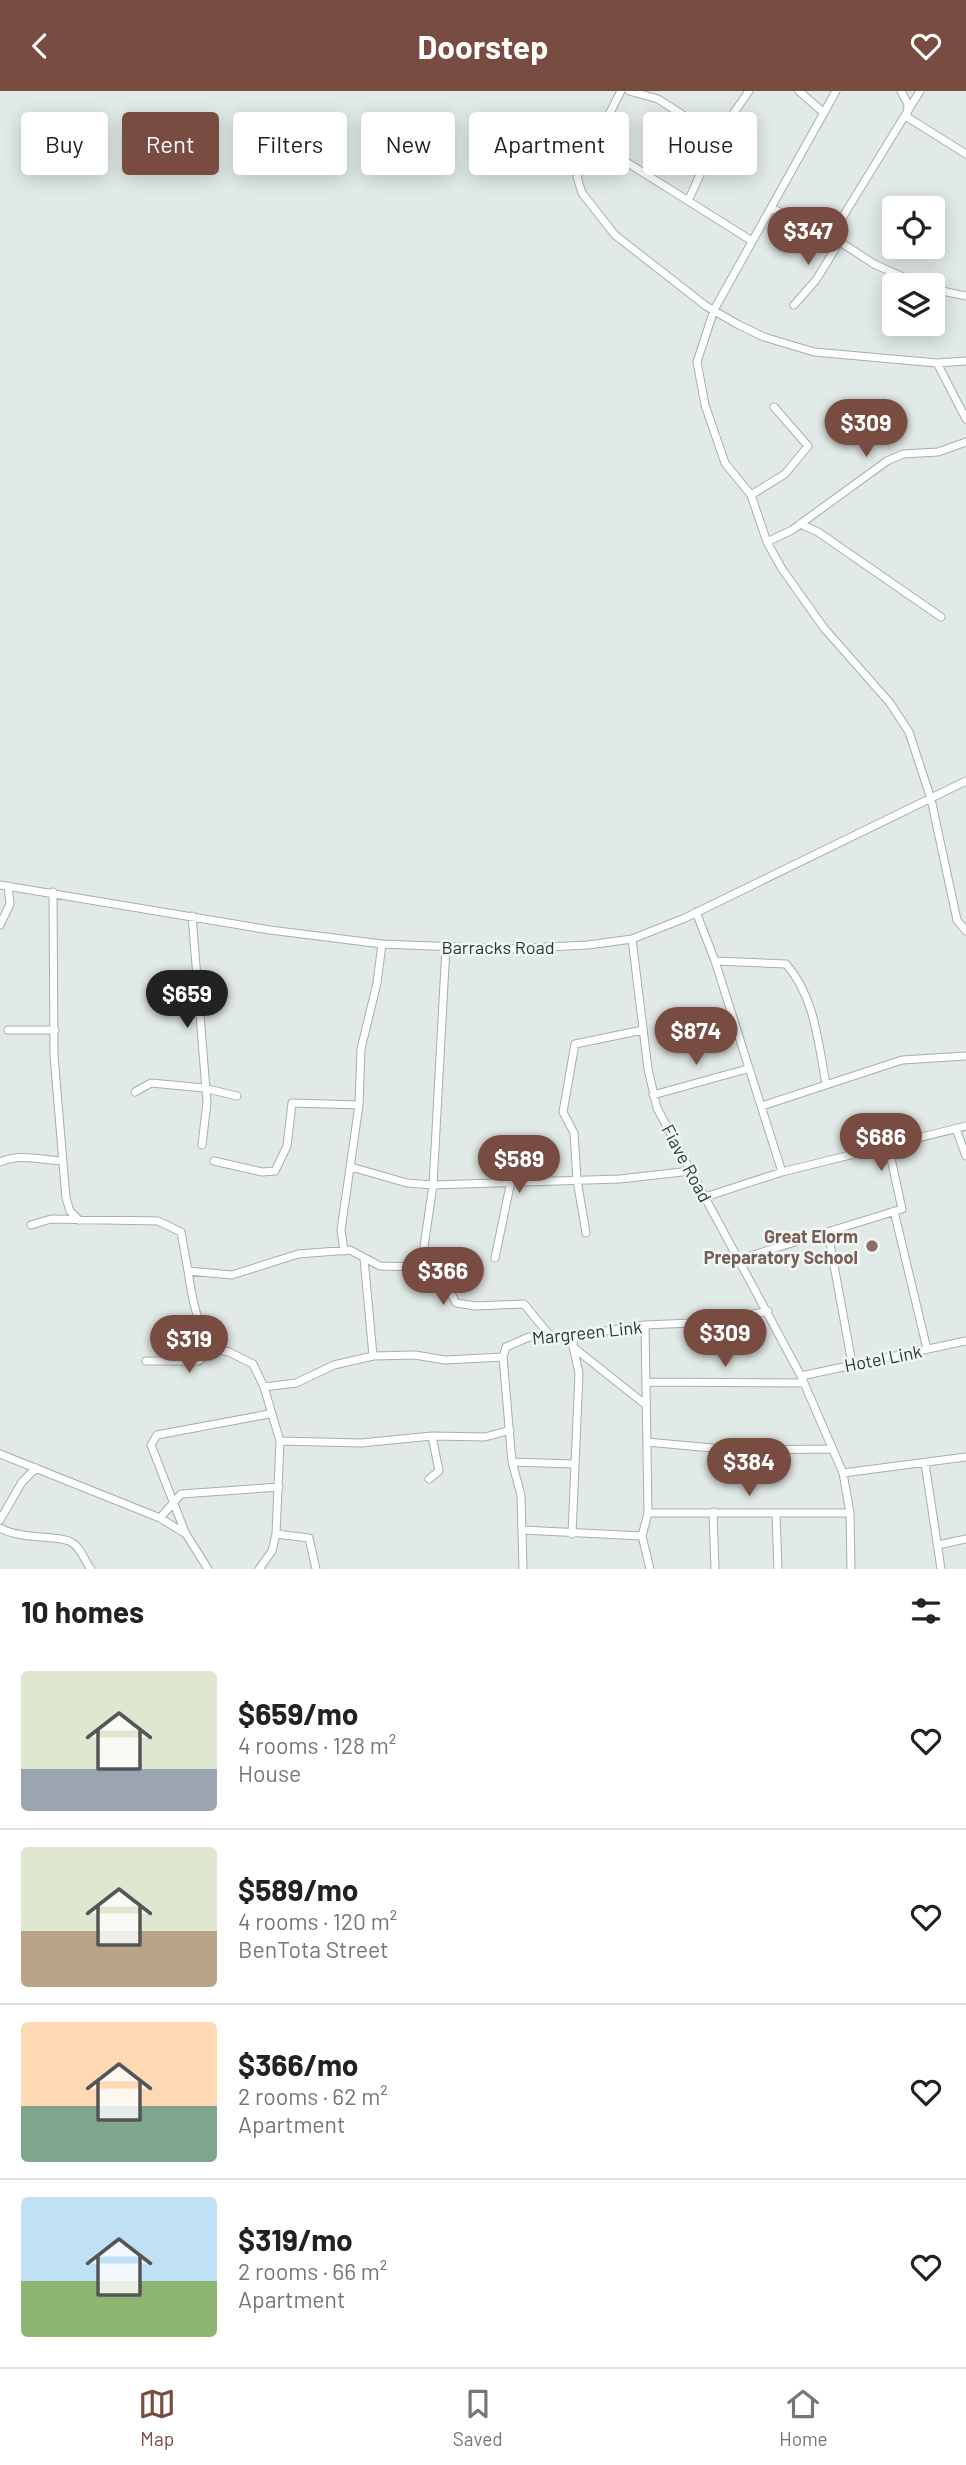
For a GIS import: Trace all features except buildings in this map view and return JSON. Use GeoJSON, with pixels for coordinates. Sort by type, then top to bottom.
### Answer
{"type":"FeatureCollection","features":[{"type":"Feature","properties":{"kind":"street"},"geometry":{"type":"LineString","coordinates":[[610,112],[621,91]]}},
{"type":"Feature","properties":{"kind":"street"},"geometry":{"type":"LineString","coordinates":[[629,91],[659,99],[679,112]]}},
{"type":"Feature","properties":{"kind":"street"},"geometry":{"type":"LineString","coordinates":[[659,99],[662,91]]}},
{"type":"Feature","properties":{"kind":"street"},"geometry":{"type":"LineString","coordinates":[[734,112],[749,91]]}},
{"type":"Feature","properties":{"kind":"street"},"geometry":{"type":"LineString","coordinates":[[800,91],[824,113]]}},
{"type":"Feature","properties":{"kind":"street"},"geometry":{"type":"LineString","coordinates":[[836,91],[714,310],[700,347],[699,381],[725,463],[751,495],[767,542],[782,569],[824,628],[890,703],[909,732],[931,799],[957,921],[966,932]]}},
{"type":"Feature","properties":{"kind":"street"},"geometry":{"type":"LineString","coordinates":[[901,91],[908,104],[907,117]]}},
{"type":"Feature","properties":{"kind":"street"},"geometry":{"type":"LineString","coordinates":[[831,236],[907,117],[920,91]]}},
{"type":"Feature","properties":{"kind":"street"},"geometry":{"type":"LineString","coordinates":[[907,117],[966,154]]}},
{"type":"Feature","properties":{"kind":"street"},"geometry":{"type":"LineString","coordinates":[[629,163],[752,241]]}},
{"type":"Feature","properties":{"kind":"street"},"geometry":{"type":"LineString","coordinates":[[578,175],[577,182],[582,194],[615,236],[714,310],[764,337],[814,352],[937,363],[966,361]]}},
{"type":"Feature","properties":{"kind":"street"},"geometry":{"type":"LineString","coordinates":[[689,199],[700,175]]}},
{"type":"Feature","properties":{"kind":"street"},"geometry":{"type":"LineString","coordinates":[[771,208],[831,236],[874,264],[894,273]]}},
{"type":"Feature","properties":{"kind":"street"},"geometry":{"type":"LineString","coordinates":[[794,305],[816,280],[840,241]]}},
{"type":"Feature","properties":{"kind":"street"},"geometry":{"type":"LineString","coordinates":[[945,292],[966,296]]}},
{"type":"Feature","properties":{"kind":"street"},"geometry":{"type":"LineString","coordinates":[[937,363],[966,419]]}},
{"type":"Feature","properties":{"kind":"street"},"geometry":{"type":"LineString","coordinates":[[751,495],[785,474],[808,446],[774,407]]}},
{"type":"Feature","properties":{"kind":"street"},"geometry":{"type":"LineString","coordinates":[[767,542],[800,524],[887,461],[903,454],[938,452],[966,442]]}},
{"type":"Feature","properties":{"kind":"street"},"geometry":{"type":"LineString","coordinates":[[800,524],[818,532],[941,617]]}},
{"type":"Feature","properties":{"kind":"street","name":"Barracks Road"},"geometry":{"type":"LineString","coordinates":[[4,885],[382,944],[556,947],[632,939],[696,912],[966,782]]}},
{"type":"Feature","properties":{"kind":"street"},"geometry":{"type":"LineString","coordinates":[[0,925],[10,904],[4,885]]}},
{"type":"Feature","properties":{"kind":"street"},"geometry":{"type":"LineString","coordinates":[[52,892],[55,1030],[63,1161],[68,1207],[79,1220]]}},
{"type":"Feature","properties":{"kind":"street"},"geometry":{"type":"LineString","coordinates":[[696,912],[715,961],[747,1069],[762,1106],[782,1172]]}},
{"type":"Feature","properties":{"kind":"street"},"geometry":{"type":"LineString","coordinates":[[192,916],[207,1102],[202,1145]]}},
{"type":"Feature","properties":{"kind":"street","name":"Fiave Road"},"geometry":{"type":"LineString","coordinates":[[632,939],[653,1095],[691,1171],[768,1311],[844,1473],[850,1513],[851,1569]]}},
{"type":"Feature","properties":{"kind":"street"},"geometry":{"type":"LineString","coordinates":[[344,1251],[341,1230],[359,1105],[361,1049],[377,983],[382,944]]}},
{"type":"Feature","properties":{"kind":"street"},"geometry":{"type":"LineString","coordinates":[[421,1266],[433,1185],[446,947]]}},
{"type":"Feature","properties":{"kind":"street"},"geometry":{"type":"LineString","coordinates":[[715,961],[782,962],[792,970],[809,1001],[826,1084]]}},
{"type":"Feature","properties":{"kind":"street"},"geometry":{"type":"LineString","coordinates":[[8,1030],[55,1030]]}},
{"type":"Feature","properties":{"kind":"street"},"geometry":{"type":"LineString","coordinates":[[586,1233],[577,1180],[574,1133],[563,1112],[575,1044],[643,1030]]}},
{"type":"Feature","properties":{"kind":"street"},"geometry":{"type":"LineString","coordinates":[[762,1106],[902,1060],[966,1056]]}},
{"type":"Feature","properties":{"kind":"street"},"geometry":{"type":"LineString","coordinates":[[653,1095],[747,1069]]}},
{"type":"Feature","properties":{"kind":"street"},"geometry":{"type":"LineString","coordinates":[[135,1092],[151,1083],[204,1088],[237,1096]]}},
{"type":"Feature","properties":{"kind":"street"},"geometry":{"type":"LineString","coordinates":[[214,1161],[262,1172],[275,1171],[287,1146],[292,1103],[359,1105]]}},
{"type":"Feature","properties":{"kind":"street"},"geometry":{"type":"LineString","coordinates":[[705,1197],[782,1172],[966,1126]]}},
{"type":"Feature","properties":{"kind":"street"},"geometry":{"type":"LineString","coordinates":[[956,1129],[966,1156]]}},
{"type":"Feature","properties":{"kind":"street"},"geometry":{"type":"LineString","coordinates":[[740,1259],[902,1209],[888,1145]]}},
{"type":"Feature","properties":{"kind":"street"},"geometry":{"type":"LineString","coordinates":[[0,1162],[21,1156],[40,1161],[63,1161]]}},
{"type":"Feature","properties":{"kind":"street"},"geometry":{"type":"LineString","coordinates":[[351,1167],[407,1183],[433,1185],[577,1180],[691,1171]]}},
{"type":"Feature","properties":{"kind":"street"},"geometry":{"type":"LineString","coordinates":[[495,1258],[511,1181]]}},
{"type":"Feature","properties":{"kind":"street"},"geometry":{"type":"LineString","coordinates":[[894,1211],[927,1349]]}},
{"type":"Feature","properties":{"kind":"street"},"geometry":{"type":"LineString","coordinates":[[31,1226],[44,1219],[158,1221],[181,1232],[191,1299],[201,1330],[211,1349]]}},
{"type":"Feature","properties":{"kind":"street"},"geometry":{"type":"LineString","coordinates":[[828,1233],[852,1363]]}},
{"type":"Feature","properties":{"kind":"street"},"geometry":{"type":"LineString","coordinates":[[188,1271],[232,1275],[298,1254],[350,1250],[380,1266],[421,1266],[443,1278],[456,1303],[476,1306],[524,1304],[551,1337]]}},
{"type":"Feature","properties":{"kind":"street"},"geometry":{"type":"LineString","coordinates":[[364,1258],[373,1356]]}},
{"type":"Feature","properties":{"kind":"street","name":"Margreen Link"},"geometry":{"type":"LineString","coordinates":[[503,1357],[506,1347],[518,1340],[645,1325],[716,1322],[768,1311]]}},
{"type":"Feature","properties":{"kind":"street"},"geometry":{"type":"LineString","coordinates":[[645,1325],[648,1513],[642,1536],[650,1569]]}},
{"type":"Feature","properties":{"kind":"street"},"geometry":{"type":"LineString","coordinates":[[572,1534],[579,1373],[573,1347],[574,1335]]}},
{"type":"Feature","properties":{"kind":"street","name":"Hotel Link"},"geometry":{"type":"LineString","coordinates":[[646,1382],[802,1380],[852,1363],[966,1341]]}},
{"type":"Feature","properties":{"kind":"street"},"geometry":{"type":"LineString","coordinates":[[573,1347],[646,1405]]}},
{"type":"Feature","properties":{"kind":"street"},"geometry":{"type":"LineString","coordinates":[[146,1361],[199,1361],[211,1349]]}},
{"type":"Feature","properties":{"kind":"street"},"geometry":{"type":"LineString","coordinates":[[211,1349],[229,1352],[253,1364],[264,1387],[280,1441],[276,1534],[272,1551],[259,1569]]}},
{"type":"Feature","properties":{"kind":"street"},"geometry":{"type":"LineString","coordinates":[[264,1387],[296,1383],[334,1365],[373,1356],[415,1355],[445,1360],[503,1357],[512,1462],[521,1495],[523,1569]]}},
{"type":"Feature","properties":{"kind":"street"},"geometry":{"type":"LineString","coordinates":[[208,1569],[186,1534],[171,1502],[151,1445],[157,1435],[270,1414]]}},
{"type":"Feature","properties":{"kind":"street"},"geometry":{"type":"LineString","coordinates":[[280,1441],[361,1443],[432,1436],[485,1437],[510,1430]]}},
{"type":"Feature","properties":{"kind":"street"},"geometry":{"type":"LineString","coordinates":[[429,1479],[439,1471],[432,1436]]}},
{"type":"Feature","properties":{"kind":"street"},"geometry":{"type":"LineString","coordinates":[[647,1442],[734,1450],[831,1449]]}},
{"type":"Feature","properties":{"kind":"street"},"geometry":{"type":"LineString","coordinates":[[0,1454],[160,1518],[186,1534]]}},
{"type":"Feature","properties":{"kind":"street"},"geometry":{"type":"LineString","coordinates":[[844,1473],[966,1457]]}},
{"type":"Feature","properties":{"kind":"street"},"geometry":{"type":"LineString","coordinates":[[512,1462],[573,1464]]}},
{"type":"Feature","properties":{"kind":"street"},"geometry":{"type":"LineString","coordinates":[[925,1463],[941,1569]]}},
{"type":"Feature","properties":{"kind":"street"},"geometry":{"type":"LineString","coordinates":[[0,1520],[22,1482],[36,1468]]}},
{"type":"Feature","properties":{"kind":"street"},"geometry":{"type":"LineString","coordinates":[[160,1518],[171,1502],[188,1493],[279,1487]]}},
{"type":"Feature","properties":{"kind":"street"},"geometry":{"type":"LineString","coordinates":[[713,1512],[715,1569]]}},
{"type":"Feature","properties":{"kind":"street"},"geometry":{"type":"LineString","coordinates":[[648,1513],[850,1513]]}},
{"type":"Feature","properties":{"kind":"street"},"geometry":{"type":"LineString","coordinates":[[776,1513],[778,1569]]}},
{"type":"Feature","properties":{"kind":"street"},"geometry":{"type":"LineString","coordinates":[[0,1528],[13,1535],[70,1541],[91,1569]]}},
{"type":"Feature","properties":{"kind":"street"},"geometry":{"type":"LineString","coordinates":[[522,1529],[642,1536]]}},
{"type":"Feature","properties":{"kind":"street"},"geometry":{"type":"LineString","coordinates":[[276,1534],[309,1538],[316,1569]]}},
{"type":"Feature","properties":{"kind":"street"},"geometry":{"type":"LineString","coordinates":[[938,1545],[966,1539]]}},
{"type":"Feature","properties":{"kind":"place","name":"Great Elorm Preparatory School"},"geometry":{"type":"Point","coordinates":[872,1246]}}]}
